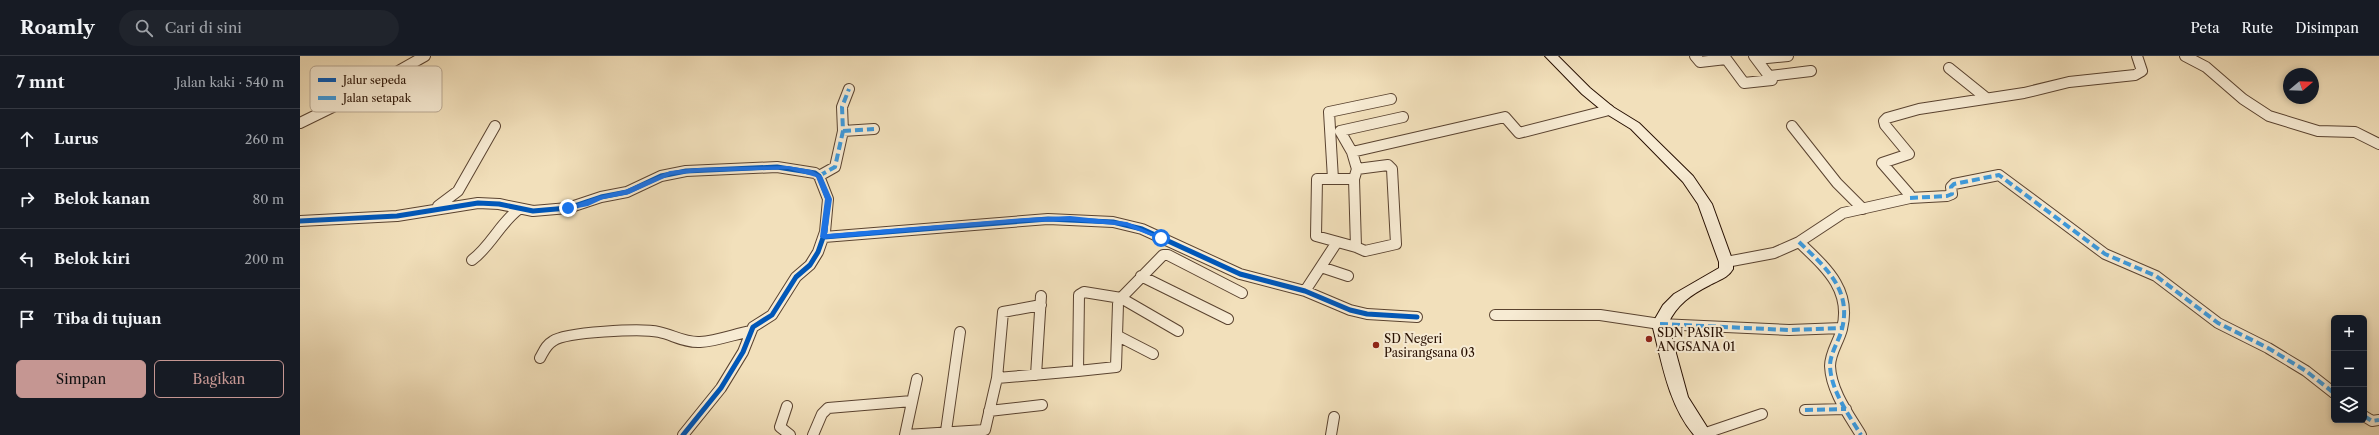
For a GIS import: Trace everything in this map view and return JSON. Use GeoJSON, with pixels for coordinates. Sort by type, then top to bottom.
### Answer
{"type":"FeatureCollection","features":[{"type":"Feature","properties":{"kind":"street"},"geometry":{"type":"LineString","coordinates":[[408,66],[425,56]]}},
{"type":"Feature","properties":{"kind":"street"},"geometry":{"type":"LineString","coordinates":[[1551,56],[1579,84],[1609,110],[1638,129],[1696,188],[1705,204],[1726,262],[1726,269],[1722,273],[1697,285],[1677,299],[1664,313],[1660,324],[1679,391],[1690,417],[1703,435],[1762,414]]}},
{"type":"Feature","properties":{"kind":"street"},"geometry":{"type":"LineString","coordinates":[[1695,56],[1700,62],[1725,58],[1745,84],[1772,80],[1756,58]]}},
{"type":"Feature","properties":{"kind":"street"},"geometry":{"type":"LineString","coordinates":[[1756,58],[1788,56]]}},
{"type":"Feature","properties":{"kind":"street"},"geometry":{"type":"LineString","coordinates":[[1910,198],[1909,194],[1888,173],[1882,163],[1909,154],[1885,125],[1886,119],[1919,109],[1961,104],[1985,97],[2024,93],[2084,80],[2135,75],[2142,71],[2137,56]]}},
{"type":"Feature","properties":{"kind":"street"},"geometry":{"type":"LineString","coordinates":[[2184,56],[2206,67],[2243,99],[2269,116],[2318,130],[2355,132],[2379,144]]}},
{"type":"Feature","properties":{"kind":"street"},"geometry":{"type":"LineString","coordinates":[[1949,68],[1985,97]]}},
{"type":"Feature","properties":{"kind":"street"},"geometry":{"type":"LineString","coordinates":[[1770,76],[1811,71]]}},
{"type":"Feature","properties":{"kind":"street"},"geometry":{"type":"LineString","coordinates":[[819,176],[834,169],[843,132],[842,107],[848,89]]}},
{"type":"Feature","properties":{"kind":"street"},"geometry":{"type":"LineString","coordinates":[[1333,179],[1329,112],[1391,100]]}},
{"type":"Feature","properties":{"kind":"street"},"geometry":{"type":"LineString","coordinates":[[1352,152],[1506,117],[1519,133],[1568,122],[1609,110]]}},
{"type":"Feature","properties":{"kind":"street"},"geometry":{"type":"LineString","coordinates":[[300,123],[323,112]]}},
{"type":"Feature","properties":{"kind":"street"},"geometry":{"type":"LineString","coordinates":[[1340,131],[1403,117]]}},
{"type":"Feature","properties":{"kind":"street"},"geometry":{"type":"LineString","coordinates":[[1330,125],[1340,131],[1352,152],[1357,169],[1354,179],[1356,247]]}},
{"type":"Feature","properties":{"kind":"street"},"geometry":{"type":"LineString","coordinates":[[434,209],[458,191],[495,126]]}},
{"type":"Feature","properties":{"kind":"street"},"geometry":{"type":"LineString","coordinates":[[1792,126],[1837,183],[1863,209]]}},
{"type":"Feature","properties":{"kind":"street"},"geometry":{"type":"LineString","coordinates":[[843,132],[874,129]]}},
{"type":"Feature","properties":{"kind":"street"},"geometry":{"type":"LineString","coordinates":[[1354,179],[1317,179],[1316,236],[1365,251],[1393,246],[1396,244],[1392,169],[1388,165],[1357,169]]}},
{"type":"Feature","properties":{"kind":"street"},"geometry":{"type":"LineString","coordinates":[[300,221],[392,216],[486,203],[538,211],[574,207],[601,197],[627,192],[661,176],[686,171],[788,168],[809,171],[819,176],[828,199],[824,237],[813,260],[796,277],[772,315],[755,325],[750,331],[743,352],[721,388],[682,435]]}},
{"type":"Feature","properties":{"kind":"street"},"geometry":{"type":"LineString","coordinates":[[1726,262],[1767,255],[1799,242],[1838,215],[1910,198],[1947,196],[1952,194],[1951,189],[1954,184],[1999,175],[2105,254],[2156,276],[2218,323],[2272,351],[2306,371],[2331,391]]}},
{"type":"Feature","properties":{"kind":"street"},"geometry":{"type":"LineString","coordinates":[[472,260],[490,244],[510,216],[519,209]]}},
{"type":"Feature","properties":{"kind":"street"},"geometry":{"type":"LineString","coordinates":[[824,237],[1048,219],[1113,222],[1142,229],[1240,274],[1305,291],[1359,313],[1418,316]]}},
{"type":"Feature","properties":{"kind":"street"},"geometry":{"type":"LineString","coordinates":[[1305,291],[1337,242]]}},
{"type":"Feature","properties":{"kind":"street"},"geometry":{"type":"LineString","coordinates":[[1799,242],[1826,268],[1838,283],[1845,301],[1842,328],[1830,367],[1846,409],[1861,435]]}},
{"type":"Feature","properties":{"kind":"street"},"geometry":{"type":"LineString","coordinates":[[997,378],[1078,372],[1116,367],[1118,304],[1141,276],[1163,256],[1168,255],[1242,293]]}},
{"type":"Feature","properties":{"kind":"street"},"geometry":{"type":"LineString","coordinates":[[1321,267],[1348,276]]}},
{"type":"Feature","properties":{"kind":"street"},"geometry":{"type":"LineString","coordinates":[[1141,276],[1228,319]]}},
{"type":"Feature","properties":{"kind":"street"},"geometry":{"type":"LineString","coordinates":[[1078,372],[1079,294],[1084,292],[1122,298],[1178,331]]}},
{"type":"Feature","properties":{"kind":"street"},"geometry":{"type":"LineString","coordinates":[[917,379],[906,435],[946,431],[985,432],[997,378],[1003,312],[1041,301],[1036,374]]}},
{"type":"Feature","properties":{"kind":"street"},"geometry":{"type":"LineString","coordinates":[[1495,315],[1600,315],[1660,324],[1789,330],[1842,328]]}},
{"type":"Feature","properties":{"kind":"street"},"geometry":{"type":"LineString","coordinates":[[540,358],[546,348],[554,340],[605,331],[648,330],[660,332],[676,339],[700,342],[750,331]]}},
{"type":"Feature","properties":{"kind":"street"},"geometry":{"type":"LineString","coordinates":[[946,431],[960,332]]}},
{"type":"Feature","properties":{"kind":"street"},"geometry":{"type":"LineString","coordinates":[[1118,336],[1153,354]]}},
{"type":"Feature","properties":{"kind":"street"},"geometry":{"type":"LineString","coordinates":[[813,435],[822,414],[828,408],[912,401]]}},
{"type":"Feature","properties":{"kind":"street"},"geometry":{"type":"LineString","coordinates":[[989,411],[1042,405]]}},
{"type":"Feature","properties":{"kind":"street"},"geometry":{"type":"LineString","coordinates":[[787,406],[780,427],[790,435]]}},
{"type":"Feature","properties":{"kind":"street"},"geometry":{"type":"LineString","coordinates":[[1805,410],[1846,409]]}},
{"type":"Feature","properties":{"kind":"street"},"geometry":{"type":"LineString","coordinates":[[1331,435],[1334,417]]}},
{"type":"Feature","properties":{"kind":"street"},"geometry":{"type":"LineString","coordinates":[[2367,418],[2372,422],[2379,420]]}},
{"type":"Feature","properties":{"kind":"marked path"},"geometry":{"type":"LineString","coordinates":[[819,176],[831,171],[835,167],[843,131],[842,107],[849,89]]}},
{"type":"Feature","properties":{"kind":"marked path"},"geometry":{"type":"LineString","coordinates":[[843,131],[874,129]]}},
{"type":"Feature","properties":{"kind":"marked path"},"geometry":{"type":"LineString","coordinates":[[1910,198],[1947,196],[1952,194],[1951,187],[1954,184],[1999,175],[2105,254],[2156,276],[2218,323],[2268,348],[2306,371],[2331,391]]}},
{"type":"Feature","properties":{"kind":"marked path"},"geometry":{"type":"LineString","coordinates":[[1799,242],[1819,260],[1835,279],[1844,300],[1842,328],[1830,361],[1831,374],[1837,392],[1861,435]]}},
{"type":"Feature","properties":{"kind":"marked path"},"geometry":{"type":"LineString","coordinates":[[1660,324],[1789,330],[1842,328]]}},
{"type":"Feature","properties":{"kind":"marked path"},"geometry":{"type":"LineString","coordinates":[[1805,410],[1846,409]]}},
{"type":"Feature","properties":{"kind":"marked path"},"geometry":{"type":"LineString","coordinates":[[2367,418],[2372,421],[2379,420]]}},
{"type":"Feature","properties":{"kind":"cycle path"},"geometry":{"type":"LineString","coordinates":[[300,221],[397,216],[478,203],[499,204],[533,211],[568,208],[601,197],[627,192],[661,176],[686,171],[777,167],[815,173],[819,176],[828,199],[825,232],[818,252],[810,265],[796,277],[772,315],[753,327],[743,352],[721,388],[683,435]]}},
{"type":"Feature","properties":{"kind":"cycle path"},"geometry":{"type":"LineString","coordinates":[[824,237],[1048,219],[1113,222],[1142,229],[1240,274],[1305,291],[1350,310],[1367,314],[1417,317]]}},
{"type":"Feature","properties":{"kind":"place","name":"SDN PASIR ANGSANA 01"},"geometry":{"type":"Point","coordinates":[1649,339]}},
{"type":"Feature","properties":{"kind":"place","name":"SD Negeri Pasirangsana 03"},"geometry":{"type":"Point","coordinates":[1376,345]}},
{"type":"Feature","properties":{"kind":"route"},"geometry":{"type":"LineString","coordinates":[[568,208],[586,204],[601,197],[633,190],[653,179],[670,173],[699,170],[767,167],[788,168],[809,171],[819,176],[828,199],[824,237],[1025,220],[1070,219],[1127,224],[1161,238]]}}]}
